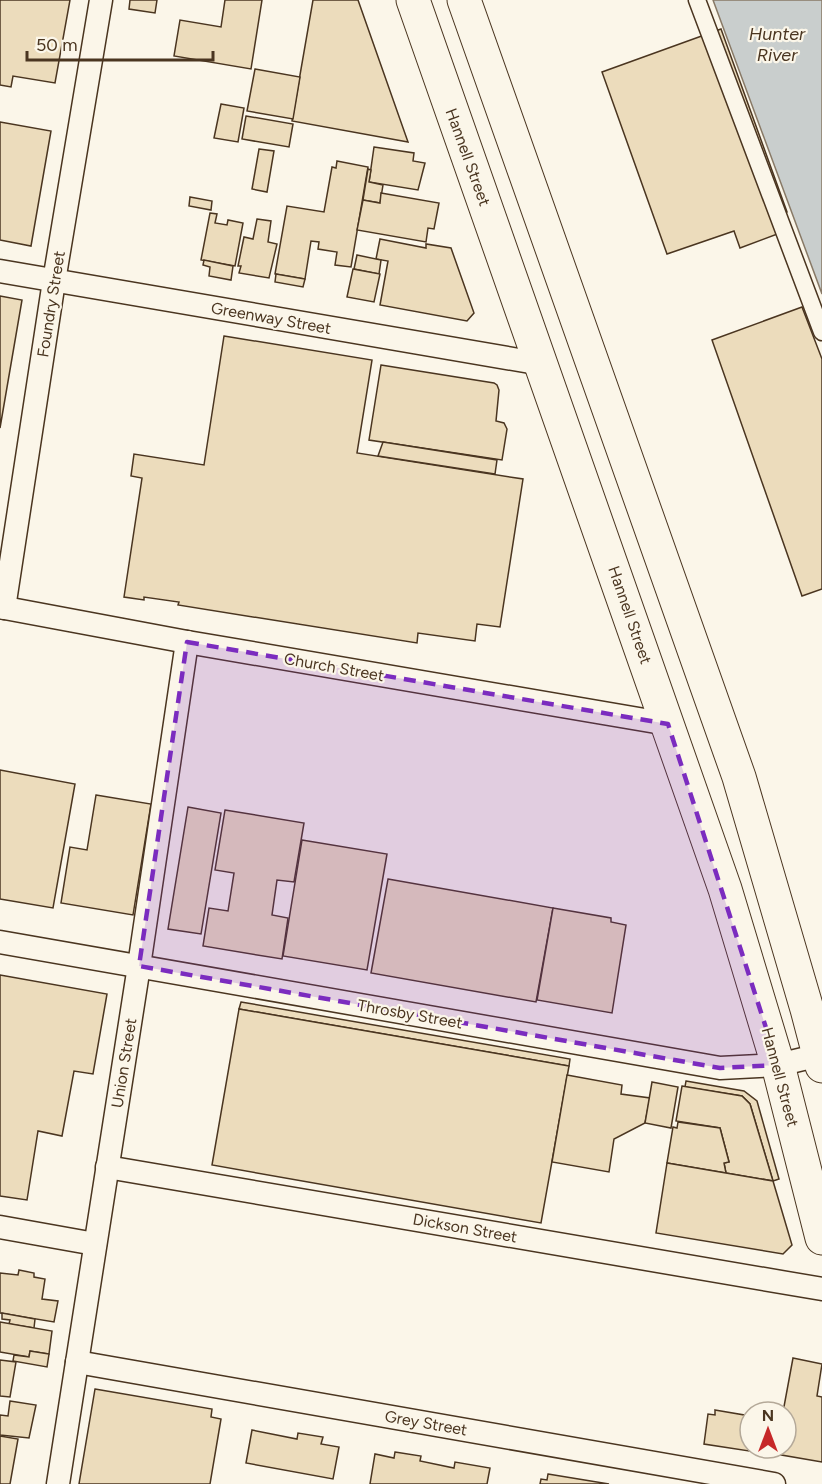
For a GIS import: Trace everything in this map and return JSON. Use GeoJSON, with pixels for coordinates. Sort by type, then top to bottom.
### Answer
{"type":"FeatureCollection","features":[{"type":"Feature","properties":{"kind":"highway","name":"Hannell Street"},"geometry":{"type":"LineString","coordinates":[[413,0],[725,889],[778,1065],[822,1238]]}},
{"type":"Feature","properties":{"kind":"highway"},"geometry":{"type":"LineString","coordinates":[[464,0],[739,777],[821,1060]]}},
{"type":"Feature","properties":{"kind":"street","name":"Foundry Street"},"geometry":{"type":"LineString","coordinates":[[2,608],[101,0]]}},
{"type":"Feature","properties":{"kind":"street"},"geometry":{"type":"LineString","coordinates":[[697,0],[822,332]]}},
{"type":"Feature","properties":{"kind":"street","name":"Greenway Street"},"geometry":{"type":"LineString","coordinates":[[0,271],[542,364]]}},
{"type":"Feature","properties":{"kind":"street","name":"Church Street"},"geometry":{"type":"LineString","coordinates":[[2,608],[668,724]]}},
{"type":"Feature","properties":{"kind":"street","name":"Union Street"},"geometry":{"type":"LineString","coordinates":[[58,1484],[187,642]]}},
{"type":"Feature","properties":{"kind":"street","name":"Throsby Street"},"geometry":{"type":"LineString","coordinates":[[0,942],[720,1068],[821,1060]]}},
{"type":"Feature","properties":{"kind":"street","name":"Dickson Street"},"geometry":{"type":"LineString","coordinates":[[107,1167],[822,1289]]}},
{"type":"Feature","properties":{"kind":"street"},"geometry":{"type":"LineString","coordinates":[[0,1227],[96,1244]]}},
{"type":"Feature","properties":{"kind":"street","name":"Grey Street"},"geometry":{"type":"LineString","coordinates":[[77,1362],[774,1484]]}},
{"type":"Feature","properties":{"kind":"highlighted area"},"geometry":{"type":"Polygon","coordinates":[[[187,642],[668,724],[778,1065],[720,1068],[139,966],[187,642]]]}},
{"type":"Feature","properties":{"kind":"water","name":"Hunter River"},"geometry":{"type":"Polygon","coordinates":[[[713,0],[822,0],[822,294],[713,0]]]}},
{"type":"Feature","properties":{"kind":"building"},"geometry":{"type":"Polygon","coordinates":[[[0,0],[70,0],[55,83],[13,76],[11,87],[0,85],[0,0]]]}},
{"type":"Feature","properties":{"kind":"building"},"geometry":{"type":"Polygon","coordinates":[[[130,0],[157,0],[155,13],[129,9],[130,0]]]}},
{"type":"Feature","properties":{"kind":"building"},"geometry":{"type":"Polygon","coordinates":[[[225,0],[262,0],[251,69],[174,56],[180,20],[221,27],[225,0]]]}},
{"type":"Feature","properties":{"kind":"building"},"geometry":{"type":"Polygon","coordinates":[[[313,0],[358,0],[408,142],[292,121],[313,0]]]}},
{"type":"Feature","properties":{"kind":"building"},"geometry":{"type":"Polygon","coordinates":[[[721,29],[787,212],[782,213],[788,230],[740,248],[734,231],[667,254],[602,72],[721,29]]]}},
{"type":"Feature","properties":{"kind":"building"},"geometry":{"type":"Polygon","coordinates":[[[255,69],[300,77],[293,119],[247,111],[255,69]]]}},
{"type":"Feature","properties":{"kind":"building"},"geometry":{"type":"Polygon","coordinates":[[[221,104],[244,108],[238,142],[214,138],[221,104]]]}},
{"type":"Feature","properties":{"kind":"building"},"geometry":{"type":"Polygon","coordinates":[[[246,116],[293,124],[289,147],[242,139],[246,116]]]}},
{"type":"Feature","properties":{"kind":"building"},"geometry":{"type":"Polygon","coordinates":[[[0,122],[51,131],[31,246],[0,240],[0,122]]]}},
{"type":"Feature","properties":{"kind":"building"},"geometry":{"type":"Polygon","coordinates":[[[374,147],[414,153],[413,161],[425,163],[418,190],[369,182],[374,147]]]}},
{"type":"Feature","properties":{"kind":"building"},"geometry":{"type":"Polygon","coordinates":[[[259,149],[274,151],[267,192],[252,189],[259,149]]]}},
{"type":"Feature","properties":{"kind":"building"},"geometry":{"type":"Polygon","coordinates":[[[337,161],[368,167],[351,267],[335,265],[337,252],[318,249],[319,242],[311,241],[305,279],[275,274],[287,206],[324,212],[332,167],[336,168],[337,161]]]}},
{"type":"Feature","properties":{"kind":"building"},"geometry":{"type":"Polygon","coordinates":[[[368,169],[371,170],[369,182],[383,185],[380,203],[363,200],[368,169]]]}},
{"type":"Feature","properties":{"kind":"building"},"geometry":{"type":"Polygon","coordinates":[[[381,193],[439,203],[434,229],[428,228],[426,242],[357,230],[363,200],[380,203],[381,193]]]}},
{"type":"Feature","properties":{"kind":"building"},"geometry":{"type":"Polygon","coordinates":[[[190,197],[212,201],[211,210],[189,206],[190,197]]]}},
{"type":"Feature","properties":{"kind":"building"},"geometry":{"type":"Polygon","coordinates":[[[210,213],[217,214],[215,223],[227,225],[228,220],[243,223],[235,266],[201,260],[210,213]]]}},
{"type":"Feature","properties":{"kind":"building"},"geometry":{"type":"Polygon","coordinates":[[[257,219],[271,221],[268,242],[277,244],[269,278],[239,273],[241,266],[238,266],[244,237],[253,239],[257,219]]]}},
{"type":"Feature","properties":{"kind":"building"},"geometry":{"type":"Polygon","coordinates":[[[380,239],[426,248],[426,244],[451,248],[474,313],[467,321],[380,305],[388,261],[376,259],[380,239]]]}},
{"type":"Feature","properties":{"kind":"building"},"geometry":{"type":"Polygon","coordinates":[[[357,255],[381,260],[379,274],[354,269],[357,255]]]}},
{"type":"Feature","properties":{"kind":"building"},"geometry":{"type":"Polygon","coordinates":[[[204,260],[233,266],[231,280],[209,276],[210,267],[203,265],[204,260]]]}},
{"type":"Feature","properties":{"kind":"building"},"geometry":{"type":"Polygon","coordinates":[[[353,269],[380,274],[374,302],[347,297],[353,269]]]}},
{"type":"Feature","properties":{"kind":"building"},"geometry":{"type":"Polygon","coordinates":[[[276,274],[305,279],[303,287],[275,282],[276,274]]]}},
{"type":"Feature","properties":{"kind":"building"},"geometry":{"type":"Polygon","coordinates":[[[0,296],[22,300],[0,428],[0,296]]]}},
{"type":"Feature","properties":{"kind":"building"},"geometry":{"type":"Polygon","coordinates":[[[802,307],[822,359],[822,589],[802,596],[712,340],[802,307]]]}},
{"type":"Feature","properties":{"kind":"building"},"geometry":{"type":"Polygon","coordinates":[[[224,336],[372,360],[357,453],[523,479],[500,627],[477,624],[475,641],[418,633],[417,643],[178,605],[179,602],[144,597],[144,600],[124,597],[142,478],[131,476],[134,454],[204,465],[224,336]]]}},
{"type":"Feature","properties":{"kind":"building"},"geometry":{"type":"Polygon","coordinates":[[[381,365],[497,385],[499,390],[496,421],[504,423],[507,429],[502,460],[369,440],[381,365]]]}},
{"type":"Feature","properties":{"kind":"building"},"geometry":{"type":"Polygon","coordinates":[[[383,442],[497,460],[495,474],[378,456],[383,442]]]}},
{"type":"Feature","properties":{"kind":"building"},"geometry":{"type":"Polygon","coordinates":[[[0,770],[75,784],[53,908],[0,899],[0,770]]]}},
{"type":"Feature","properties":{"kind":"building"},"geometry":{"type":"Polygon","coordinates":[[[96,795],[151,804],[133,915],[61,903],[70,847],[87,850],[96,795]]]}},
{"type":"Feature","properties":{"kind":"building"},"geometry":{"type":"Polygon","coordinates":[[[188,807],[221,813],[201,934],[168,929],[188,807]]]}},
{"type":"Feature","properties":{"kind":"building"},"geometry":{"type":"Polygon","coordinates":[[[225,810],[304,823],[294,882],[277,880],[272,915],[288,918],[282,959],[203,946],[209,908],[228,911],[234,873],[215,870],[225,810]]]}},
{"type":"Feature","properties":{"kind":"building"},"geometry":{"type":"Polygon","coordinates":[[[302,840],[387,854],[367,970],[283,956],[302,840]]]}},
{"type":"Feature","properties":{"kind":"building"},"geometry":{"type":"Polygon","coordinates":[[[388,879],[553,908],[536,1002],[371,973],[388,879]]]}},
{"type":"Feature","properties":{"kind":"building"},"geometry":{"type":"Polygon","coordinates":[[[553,908],[611,918],[611,922],[626,925],[612,1013],[537,1000],[553,908]]]}},
{"type":"Feature","properties":{"kind":"building"},"geometry":{"type":"Polygon","coordinates":[[[0,975],[107,994],[93,1074],[74,1071],[62,1136],[38,1131],[27,1200],[0,1196],[0,975]]]}},
{"type":"Feature","properties":{"kind":"building"},"geometry":{"type":"Polygon","coordinates":[[[241,1002],[570,1059],[569,1066],[239,1009],[241,1002]]]}},
{"type":"Feature","properties":{"kind":"building"},"geometry":{"type":"Polygon","coordinates":[[[239,1009],[569,1066],[541,1223],[212,1165],[239,1009]]]}},
{"type":"Feature","properties":{"kind":"building"},"geometry":{"type":"Polygon","coordinates":[[[567,1075],[622,1085],[621,1094],[650,1098],[645,1123],[614,1139],[609,1172],[552,1162],[567,1075]]]}},
{"type":"Feature","properties":{"kind":"building"},"geometry":{"type":"Polygon","coordinates":[[[686,1081],[744,1091],[757,1101],[779,1179],[773,1181],[750,1104],[742,1096],[685,1087],[686,1081]]]}},
{"type":"Feature","properties":{"kind":"building"},"geometry":{"type":"Polygon","coordinates":[[[652,1082],[678,1087],[671,1128],[645,1123],[652,1082]]]}},
{"type":"Feature","properties":{"kind":"building"},"geometry":{"type":"Polygon","coordinates":[[[682,1086],[742,1096],[750,1104],[773,1181],[726,1173],[724,1163],[729,1162],[720,1128],[676,1121],[682,1086]]]}},
{"type":"Feature","properties":{"kind":"building"},"geometry":{"type":"Polygon","coordinates":[[[678,1122],[720,1128],[729,1162],[724,1163],[726,1173],[667,1163],[673,1127],[677,1128],[678,1122]]]}},
{"type":"Feature","properties":{"kind":"building"},"geometry":{"type":"Polygon","coordinates":[[[667,1163],[773,1181],[792,1245],[783,1254],[656,1233],[667,1163]]]}},
{"type":"Feature","properties":{"kind":"building"},"geometry":{"type":"Polygon","coordinates":[[[19,1270],[34,1273],[34,1277],[45,1279],[42,1299],[58,1301],[54,1322],[0,1313],[0,1273],[18,1275],[19,1270]]]}},
{"type":"Feature","properties":{"kind":"building"},"geometry":{"type":"Polygon","coordinates":[[[2,1313],[35,1319],[34,1328],[9,1324],[10,1320],[2,1319],[2,1313]]]}},
{"type":"Feature","properties":{"kind":"building"},"geometry":{"type":"Polygon","coordinates":[[[0,1322],[52,1331],[49,1354],[30,1351],[29,1357],[0,1352],[0,1322]]]}},
{"type":"Feature","properties":{"kind":"building"},"geometry":{"type":"Polygon","coordinates":[[[30,1351],[49,1354],[47,1367],[13,1361],[14,1355],[29,1357],[30,1351]]]}},
{"type":"Feature","properties":{"kind":"building"},"geometry":{"type":"Polygon","coordinates":[[[793,1358],[822,1364],[817,1396],[822,1397],[822,1462],[798,1458],[798,1400],[785,1400],[793,1358]]]}},
{"type":"Feature","properties":{"kind":"building"},"geometry":{"type":"Polygon","coordinates":[[[0,1360],[16,1362],[10,1397],[0,1396],[0,1360]]]}},
{"type":"Feature","properties":{"kind":"building"},"geometry":{"type":"Polygon","coordinates":[[[95,1389],[212,1409],[211,1417],[221,1419],[210,1484],[79,1484],[95,1389]]]}},
{"type":"Feature","properties":{"kind":"building"},"geometry":{"type":"Polygon","coordinates":[[[10,1401],[36,1405],[29,1438],[0,1435],[0,1415],[8,1416],[10,1401]]]}},
{"type":"Feature","properties":{"kind":"building"},"geometry":{"type":"Polygon","coordinates":[[[715,1410],[738,1414],[738,1449],[704,1444],[708,1414],[715,1415],[715,1410]]]}},
{"type":"Feature","properties":{"kind":"building"},"geometry":{"type":"Polygon","coordinates":[[[252,1430],[297,1439],[298,1433],[323,1437],[321,1444],[339,1447],[333,1479],[246,1463],[252,1430]]]}},
{"type":"Feature","properties":{"kind":"building"},"geometry":{"type":"Polygon","coordinates":[[[0,1436],[18,1439],[10,1484],[0,1484],[0,1436]]]}},
{"type":"Feature","properties":{"kind":"building"},"geometry":{"type":"Polygon","coordinates":[[[395,1452],[421,1456],[420,1461],[454,1468],[455,1462],[490,1468],[487,1484],[370,1484],[375,1454],[394,1458],[395,1452]]]}},
{"type":"Feature","properties":{"kind":"building"},"geometry":{"type":"Polygon","coordinates":[[[548,1474],[609,1484],[540,1484],[541,1479],[547,1480],[548,1474]]]}}]}
